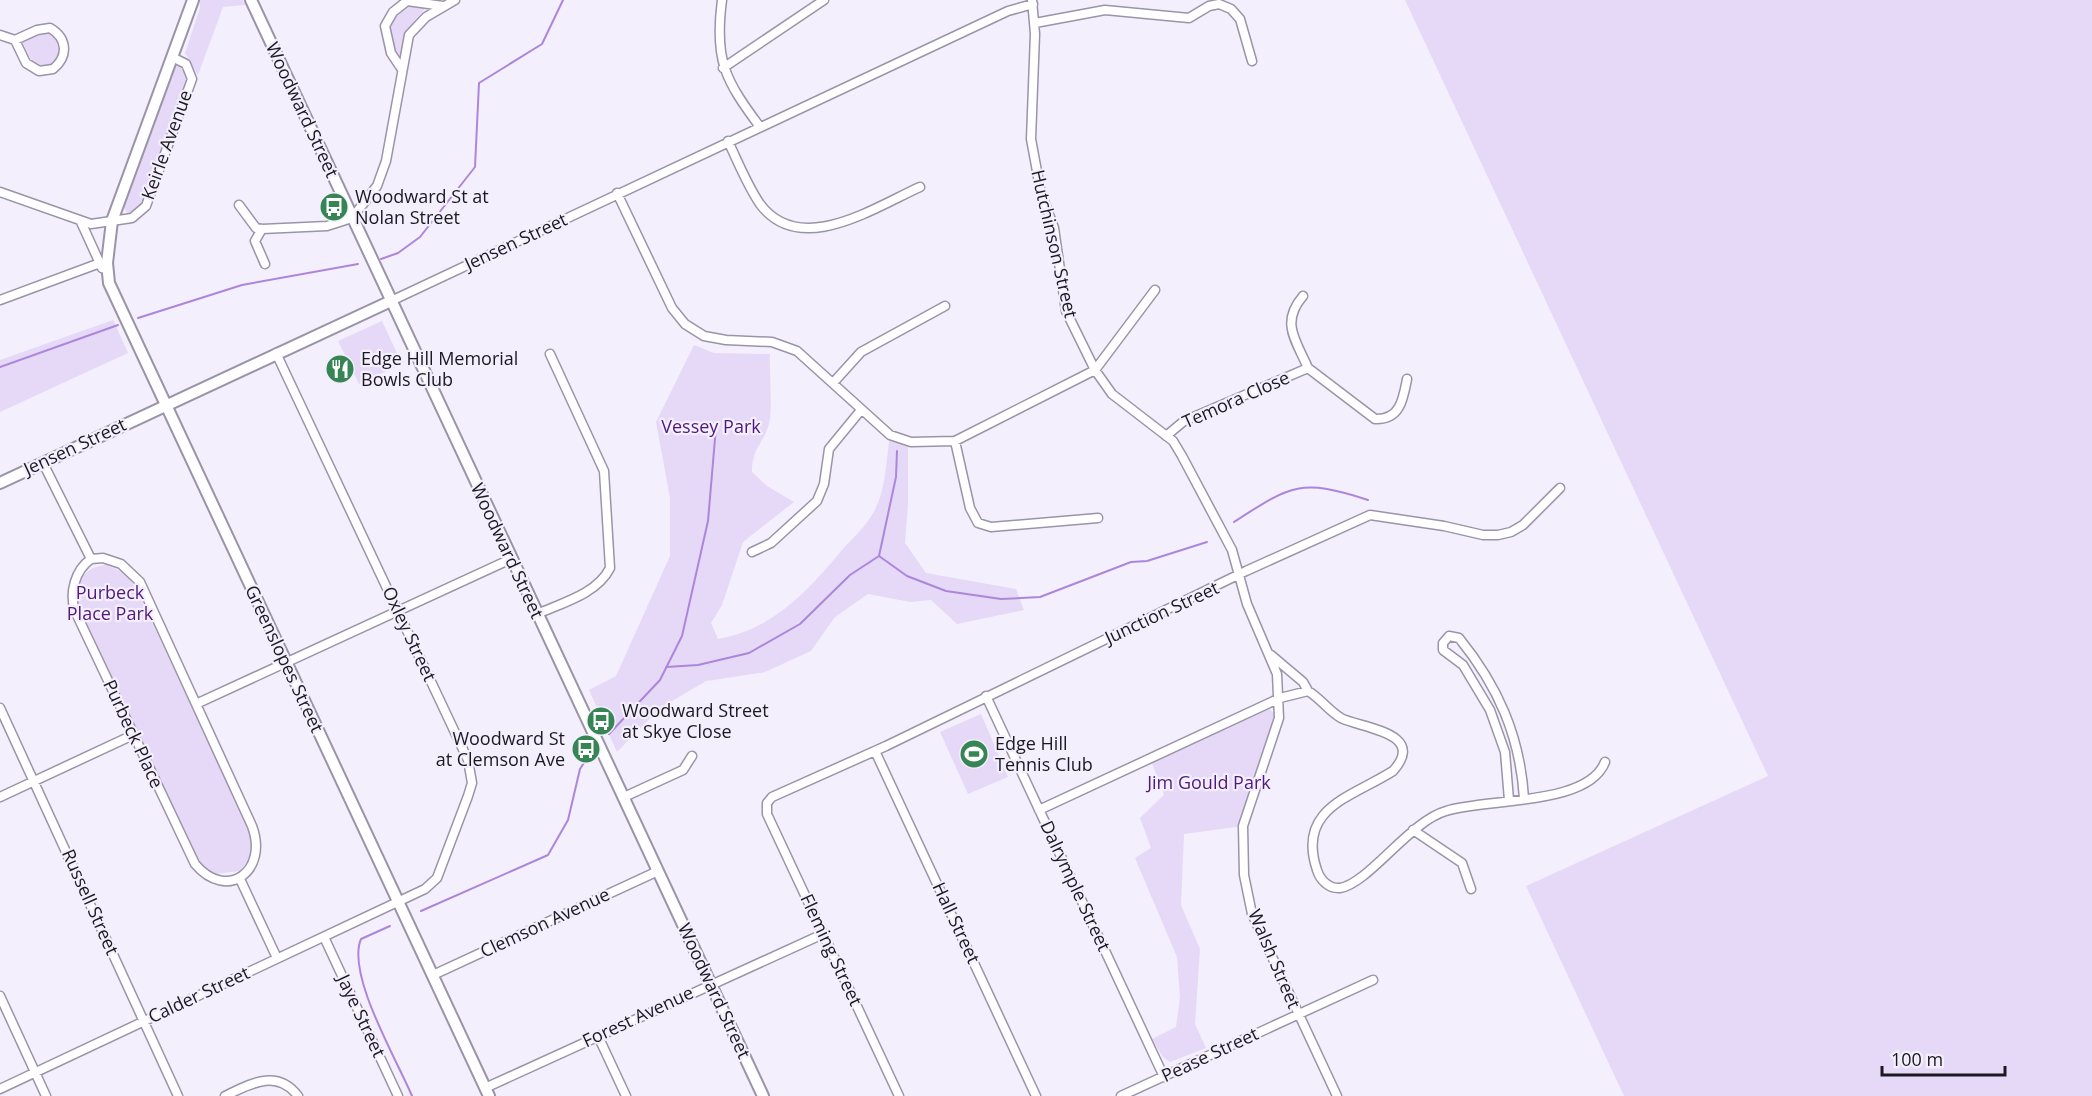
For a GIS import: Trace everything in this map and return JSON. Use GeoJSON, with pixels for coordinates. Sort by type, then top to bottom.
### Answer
{"type":"FeatureCollection","features":[{"type":"Feature","properties":{"kind":"street","name":"Keirle Avenue"},"geometry":{"type":"LineString","coordinates":[[112,293],[104,263],[112,221],[188,11],[195,0]]}},
{"type":"Feature","properties":{"kind":"street"},"geometry":{"type":"LineString","coordinates":[[239,205],[256,228],[261,229],[327,226],[352,218],[378,186],[381,178],[409,35],[415,26],[455,0]]}},
{"type":"Feature","properties":{"kind":"street"},"geometry":{"type":"LineString","coordinates":[[722,0],[719,46],[723,68],[739,98],[760,127]]}},
{"type":"Feature","properties":{"kind":"street"},"geometry":{"type":"LineString","coordinates":[[723,68],[824,0]]}},
{"type":"Feature","properties":{"kind":"street"},"geometry":{"type":"LineString","coordinates":[[401,68],[391,53],[385,26],[393,12],[407,1],[443,6]]}},
{"type":"Feature","properties":{"kind":"street","name":"Woodward Street"},"geometry":{"type":"LineString","coordinates":[[250,2],[763,1096]]}},
{"type":"Feature","properties":{"kind":"street","name":"Hutchinson Street"},"geometry":{"type":"LineString","coordinates":[[1032,2],[1035,23],[1030,139],[1041,193],[1054,228],[1066,311],[1095,370],[1112,394],[1166,436],[1182,456],[1226,539],[1239,576]]}},
{"type":"Feature","properties":{"kind":"street","name":"Jensen Street"},"geometry":{"type":"LineString","coordinates":[[0,483],[728,141],[1032,2]]}},
{"type":"Feature","properties":{"kind":"street"},"geometry":{"type":"LineString","coordinates":[[1035,23],[1105,10],[1189,18],[1209,6],[1219,4],[1234,11],[1240,19],[1252,60]]}},
{"type":"Feature","properties":{"kind":"street"},"geometry":{"type":"LineString","coordinates":[[0,35],[15,40],[43,28],[50,28],[61,37],[64,43],[63,57],[53,69],[39,71],[26,63],[15,40]]}},
{"type":"Feature","properties":{"kind":"street","name":"Keirle Avenue"},"geometry":{"type":"LineString","coordinates":[[112,221],[138,215],[149,195],[192,79],[186,64],[172,57]]}},
{"type":"Feature","properties":{"kind":"street"},"geometry":{"type":"LineString","coordinates":[[728,141],[761,206],[780,220],[804,228],[816,229],[836,225],[920,187]]}},
{"type":"Feature","properties":{"kind":"street"},"geometry":{"type":"LineString","coordinates":[[0,192],[81,222],[98,224],[112,221]]}},
{"type":"Feature","properties":{"kind":"street"},"geometry":{"type":"LineString","coordinates":[[617,193],[672,308],[685,324],[694,331],[714,339],[784,345],[807,359],[890,435],[911,442],[955,441],[1095,370],[1155,290]]}},
{"type":"Feature","properties":{"kind":"street"},"geometry":{"type":"LineString","coordinates":[[0,300],[104,263],[81,222]]}},
{"type":"Feature","properties":{"kind":"street"},"geometry":{"type":"LineString","coordinates":[[261,229],[255,241],[265,264]]}},
{"type":"Feature","properties":{"kind":"street","name":"Greenslopes Street"},"geometry":{"type":"LineString","coordinates":[[112,293],[487,1092]]}},
{"type":"Feature","properties":{"kind":"street","name":"Temora Close"},"geometry":{"type":"LineString","coordinates":[[1303,296],[1294,306],[1290,323],[1308,368],[1375,419],[1388,418],[1399,410],[1407,379]]}},
{"type":"Feature","properties":{"kind":"street"},"geometry":{"type":"LineString","coordinates":[[833,383],[861,352],[945,306]]}},
{"type":"Feature","properties":{"kind":"street","name":"Oxley Street"},"geometry":{"type":"LineString","coordinates":[[276,353],[468,760],[472,783],[437,878],[424,889],[398,902]]}},
{"type":"Feature","properties":{"kind":"street"},"geometry":{"type":"LineString","coordinates":[[537,614],[591,589],[606,576],[610,568],[604,471],[550,354]]}},
{"type":"Feature","properties":{"kind":"street","name":"Temora Close"},"geometry":{"type":"LineString","coordinates":[[1166,436],[1184,421],[1308,368]]}},
{"type":"Feature","properties":{"kind":"street"},"geometry":{"type":"LineString","coordinates":[[752,552],[771,543],[817,501],[824,484],[829,449],[861,410]]}},
{"type":"Feature","properties":{"kind":"street"},"geometry":{"type":"LineString","coordinates":[[955,441],[970,508],[978,523],[991,527],[1098,518]]}},
{"type":"Feature","properties":{"kind":"street"},"geometry":{"type":"LineString","coordinates":[[43,463],[91,559],[112,560],[135,575],[196,704],[256,837],[256,856],[247,873],[240,879],[277,958]]}},
{"type":"Feature","properties":{"kind":"street","name":"Junction Street"},"geometry":{"type":"LineString","coordinates":[[767,803],[777,793],[875,751],[986,696],[1370,515],[1444,526],[1483,535],[1511,532],[1544,506],[1560,488]]}},
{"type":"Feature","properties":{"kind":"street","name":"Purbeck Place"},"geometry":{"type":"LineString","coordinates":[[91,559],[76,580],[73,604],[133,735],[195,864],[208,876],[230,881],[240,879]]}},
{"type":"Feature","properties":{"kind":"street"},"geometry":{"type":"LineString","coordinates":[[196,704],[511,559]]}},
{"type":"Feature","properties":{"kind":"street","name":"Walsh Street"},"geometry":{"type":"LineString","coordinates":[[1239,576],[1247,604],[1277,674],[1280,698],[1279,718],[1243,826],[1244,875],[1252,914],[1337,1096]]}},
{"type":"Feature","properties":{"kind":"street"},"geometry":{"type":"LineString","coordinates":[[1509,800],[1509,774],[1498,731],[1466,669],[1443,650],[1443,642],[1449,636],[1460,638],[1473,654],[1503,704],[1520,758],[1524,798]]}},
{"type":"Feature","properties":{"kind":"street"},"geometry":{"type":"LineString","coordinates":[[1270,654],[1303,682],[1308,691],[1340,717],[1386,732],[1398,741],[1402,752],[1399,765],[1393,771],[1328,810],[1318,819],[1314,830],[1313,846],[1316,867],[1322,879],[1337,888],[1351,884],[1413,830],[1446,811],[1509,800],[1551,797],[1583,784],[1598,774],[1605,762]]}},
{"type":"Feature","properties":{"kind":"street"},"geometry":{"type":"LineString","coordinates":[[1040,810],[1280,698],[1308,691]]}},
{"type":"Feature","properties":{"kind":"street","name":"Dalrymple Street"},"geometry":{"type":"LineString","coordinates":[[986,696],[1164,1077]]}},
{"type":"Feature","properties":{"kind":"street","name":"Russell Street"},"geometry":{"type":"LineString","coordinates":[[0,708],[178,1096]]}},
{"type":"Feature","properties":{"kind":"street"},"geometry":{"type":"LineString","coordinates":[[0,797],[133,735]]}},
{"type":"Feature","properties":{"kind":"street","name":"Hall Street"},"geometry":{"type":"LineString","coordinates":[[875,751],[1036,1096]]}},
{"type":"Feature","properties":{"kind":"street"},"geometry":{"type":"LineString","coordinates":[[624,797],[683,770],[692,756]]}},
{"type":"Feature","properties":{"kind":"street","name":"Fleming Street"},"geometry":{"type":"LineString","coordinates":[[767,803],[767,814],[899,1096]]}},
{"type":"Feature","properties":{"kind":"street"},"geometry":{"type":"LineString","coordinates":[[1413,830],[1462,862],[1471,889]]}},
{"type":"Feature","properties":{"kind":"street","name":"Clemson Avenue"},"geometry":{"type":"LineString","coordinates":[[432,975],[658,871]]}},
{"type":"Feature","properties":{"kind":"street","name":"Calder Street"},"geometry":{"type":"LineString","coordinates":[[0,1089],[398,902]]}},
{"type":"Feature","properties":{"kind":"street","name":"Forest Avenue"},"geometry":{"type":"LineString","coordinates":[[487,1092],[711,983],[824,934]]}},
{"type":"Feature","properties":{"kind":"street","name":"Jaye Street"},"geometry":{"type":"LineString","coordinates":[[324,936],[398,1096]]}},
{"type":"Feature","properties":{"kind":"street","name":"Pease Street"},"geometry":{"type":"LineString","coordinates":[[1121,1096],[1373,980]]}},
{"type":"Feature","properties":{"kind":"street"},"geometry":{"type":"LineString","coordinates":[[0,996],[46,1096]]}},
{"type":"Feature","properties":{"kind":"street"},"geometry":{"type":"LineString","coordinates":[[598,1036],[626,1096]]}},
{"type":"Feature","properties":{"kind":"street"},"geometry":{"type":"LineString","coordinates":[[225,1096],[252,1083],[273,1079],[291,1087],[298,1096]]}},
{"type":"Feature","properties":{"kind":"green space"},"geometry":{"type":"Polygon","coordinates":[[[200,0],[243,0],[245,5],[223,7],[198,75],[185,53],[200,8],[200,0]]]}},
{"type":"Feature","properties":{"kind":"green space"},"geometry":{"type":"Polygon","coordinates":[[[1405,0],[2092,0],[2092,1096],[1624,1096],[1526,886],[1768,776],[1405,0]]]}},
{"type":"Feature","properties":{"kind":"green space"},"geometry":{"type":"Polygon","coordinates":[[[407,3],[424,6],[425,9],[410,26],[400,55],[395,53],[390,25],[395,15],[407,3]]]}},
{"type":"Feature","properties":{"kind":"green space"},"geometry":{"type":"Polygon","coordinates":[[[50,32],[58,36],[59,54],[51,65],[39,68],[31,59],[21,39],[50,32]]]}},
{"type":"Feature","properties":{"kind":"green space"},"geometry":{"type":"Polygon","coordinates":[[[181,65],[188,80],[144,201],[129,215],[123,206],[173,66],[181,65]]]}},
{"type":"Feature","properties":{"kind":"green space"},"geometry":{"type":"Polygon","coordinates":[[[113,320],[128,353],[0,412],[0,360],[113,320]]]}},
{"type":"Feature","properties":{"kind":"green space"},"geometry":{"type":"Polygon","coordinates":[[[382,321],[402,364],[359,384],[338,341],[382,321]]]}},
{"type":"Feature","properties":{"kind":"green space","name":"Vessey Park"},"geometry":{"type":"Polygon","coordinates":[[[694,345],[714,353],[770,354],[770,418],[767,431],[754,457],[752,472],[767,486],[794,502],[743,542],[722,605],[711,623],[718,639],[755,627],[788,606],[816,580],[862,529],[872,515],[880,497],[890,435],[908,441],[908,503],[905,543],[926,573],[1016,589],[1024,610],[957,624],[931,600],[910,602],[868,594],[835,617],[811,651],[765,672],[706,681],[660,708],[617,752],[589,690],[616,676],[670,556],[670,498],[656,422],[694,345]]]}},
{"type":"Feature","properties":{"kind":"green space","name":"Purbeck Place Park"},"geometry":{"type":"Polygon","coordinates":[[[106,565],[125,573],[137,590],[247,825],[252,844],[251,850],[248,861],[239,871],[215,874],[199,863],[77,606],[77,591],[82,578],[91,569],[106,565]]]}},
{"type":"Feature","properties":{"kind":"green space","name":"Jim Gould Park"},"geometry":{"type":"Polygon","coordinates":[[[1265,705],[1279,718],[1243,826],[1184,834],[1181,905],[1200,949],[1195,1024],[1206,1048],[1170,1062],[1163,1057],[1152,1039],[1176,1027],[1180,997],[1177,957],[1135,858],[1151,848],[1140,818],[1164,795],[1150,758],[1265,705]]]}},
{"type":"Feature","properties":{"kind":"green space","name":"Edge Hill Tennis Club"},"geometry":{"type":"Polygon","coordinates":[[[981,714],[1008,777],[968,794],[940,732],[981,714]]]}},
{"type":"Feature","properties":{"kind":"waterway"},"geometry":{"type":"LineString","coordinates":[[381,259],[398,253],[420,237],[475,167],[479,83],[542,44],[563,0]]}},
{"type":"Feature","properties":{"kind":"waterway"},"geometry":{"type":"LineString","coordinates":[[138,318],[242,285],[358,264]]}},
{"type":"Feature","properties":{"kind":"waterway"},"geometry":{"type":"LineString","coordinates":[[0,367],[118,325]]}},
{"type":"Feature","properties":{"kind":"waterway"},"geometry":{"type":"LineString","coordinates":[[609,734],[660,680],[682,636],[708,521],[716,427]]}},
{"type":"Feature","properties":{"kind":"waterway"},"geometry":{"type":"LineString","coordinates":[[666,667],[698,665],[749,653],[800,624],[850,575],[879,556],[896,477],[897,451]]}},
{"type":"Feature","properties":{"kind":"waterway"},"geometry":{"type":"LineString","coordinates":[[1234,522],[1269,500],[1297,489],[1326,489],[1368,500]]}},
{"type":"Feature","properties":{"kind":"waterway"},"geometry":{"type":"LineString","coordinates":[[879,556],[907,576],[946,591],[1001,599],[1040,597],[1131,562],[1147,561],[1207,542]]}},
{"type":"Feature","properties":{"kind":"waterway"},"geometry":{"type":"LineString","coordinates":[[421,911],[548,855],[568,820],[580,769],[587,758]]}},
{"type":"Feature","properties":{"kind":"waterway"},"geometry":{"type":"LineString","coordinates":[[390,926],[361,939],[358,954],[361,973],[375,1017],[412,1096]]}},
{"type":"Feature","properties":{"kind":"place","name":"Woodward St at Nolan Street"},"geometry":{"type":"Point","coordinates":[334,207]}},
{"type":"Feature","properties":{"kind":"place","name":"Edge Hill Memorial Bowls Club"},"geometry":{"type":"Point","coordinates":[340,369]}},
{"type":"Feature","properties":{"kind":"place","name":"Woodward Street at Skye Close"},"geometry":{"type":"Point","coordinates":[601,721]}},
{"type":"Feature","properties":{"kind":"place","name":"Woodward St at Clemson Ave"},"geometry":{"type":"Point","coordinates":[586,749]}},
{"type":"Feature","properties":{"kind":"place","name":"Edge Hill Tennis Club"},"geometry":{"type":"Point","coordinates":[974,754]}}]}
